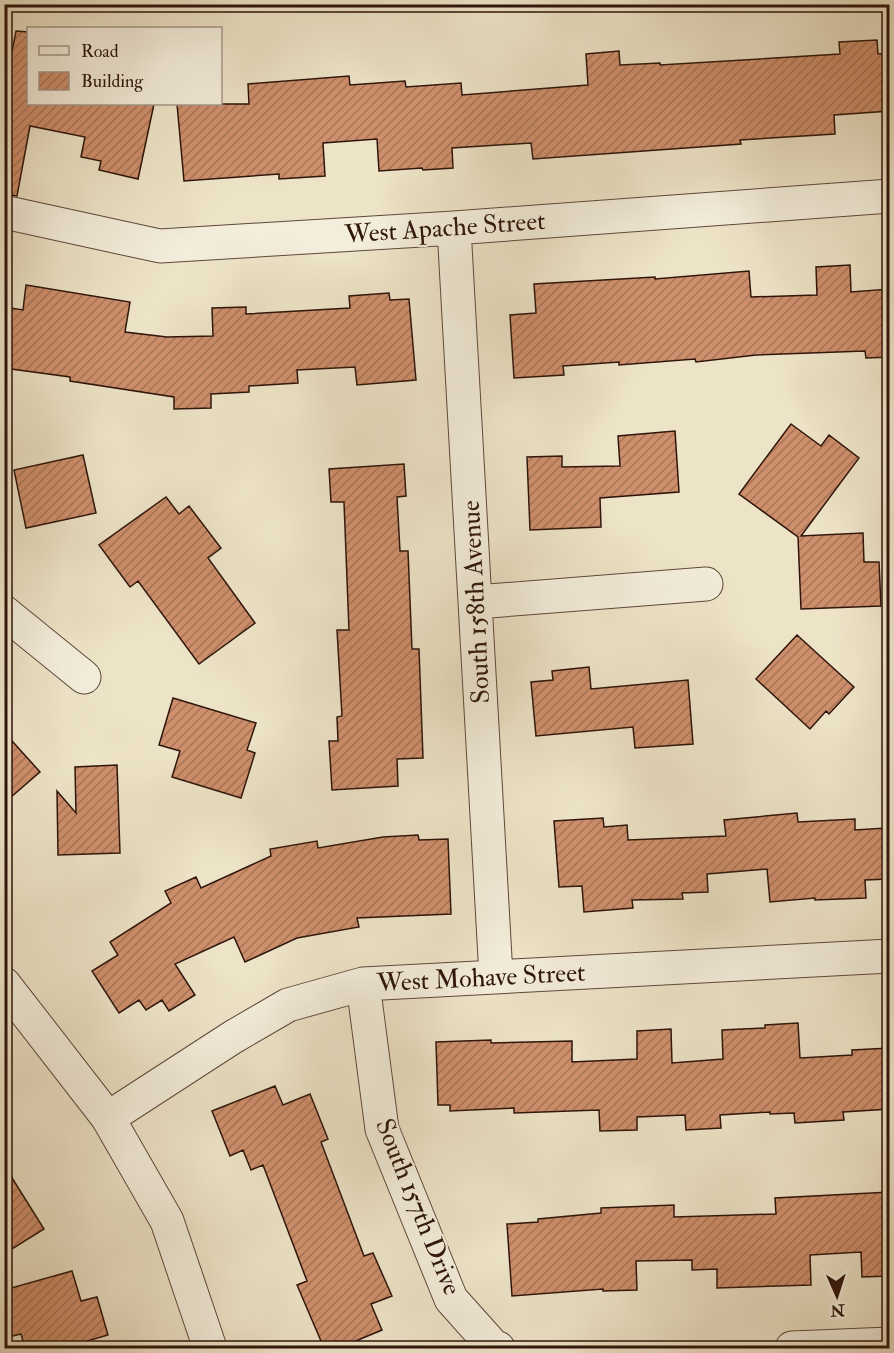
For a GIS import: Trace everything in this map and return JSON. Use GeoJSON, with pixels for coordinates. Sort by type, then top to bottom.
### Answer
{"type":"FeatureCollection","features":[{"type":"Feature","properties":{"kind":"street","name":"West Apache Street"},"geometry":{"type":"LineString","coordinates":[[4,212],[160,246],[454,228],[890,196]]}},
{"type":"Feature","properties":{"kind":"street","name":"South 158th Avenue"},"geometry":{"type":"LineString","coordinates":[[454,228],[496,976]]}},
{"type":"Feature","properties":{"kind":"street"},"geometry":{"type":"LineString","coordinates":[[476,602],[705,584]]}},
{"type":"Feature","properties":{"kind":"street"},"geometry":{"type":"LineString","coordinates":[[4,612],[84,677]]}},
{"type":"Feature","properties":{"kind":"street","name":"West Mohave Street"},"geometry":{"type":"LineString","coordinates":[[108,1118],[233,1037],[288,1005],[363,984],[890,956]]}},
{"type":"Feature","properties":{"kind":"street"},"geometry":{"type":"LineString","coordinates":[[4,984],[108,1118],[167,1221],[210,1348]]}},
{"type":"Feature","properties":{"kind":"street","name":"South 157th Drive"},"geometry":{"type":"LineString","coordinates":[[363,984],[382,1129],[451,1299],[496,1347]]}},
{"type":"Feature","properties":{"kind":"street"},"geometry":{"type":"LineString","coordinates":[[792,1348],[890,1344]]}},
{"type":"Feature","properties":{"kind":"building"},"geometry":{"type":"Polygon","coordinates":[[[16,31],[27,32],[27,105],[154,105],[138,179],[99,170],[101,161],[81,157],[85,137],[30,126],[17,196],[4,194],[4,92],[16,31]]]}},
{"type":"Feature","properties":{"kind":"building"},"geometry":{"type":"Polygon","coordinates":[[[877,40],[878,54],[890,53],[890,111],[834,115],[835,134],[740,140],[741,144],[533,159],[531,143],[452,148],[453,168],[379,171],[377,139],[323,143],[325,176],[279,179],[279,174],[184,181],[177,105],[249,104],[248,84],[349,76],[350,85],[405,81],[406,87],[461,83],[462,95],[588,85],[586,54],[619,51],[620,65],[660,63],[660,65],[840,54],[839,42],[877,40]]]}},
{"type":"Feature","properties":{"kind":"building"},"geometry":{"type":"Polygon","coordinates":[[[850,265],[851,292],[890,289],[890,357],[866,358],[865,351],[756,355],[696,362],[695,359],[619,365],[619,362],[563,366],[564,375],[514,378],[510,315],[536,313],[534,284],[655,277],[655,279],[749,271],[751,297],[817,295],[816,267],[850,265]]]}},
{"type":"Feature","properties":{"kind":"building"},"geometry":{"type":"Polygon","coordinates":[[[26,285],[130,302],[125,332],[167,337],[213,336],[212,308],[246,307],[246,314],[350,308],[349,296],[389,293],[390,300],[409,299],[416,380],[357,385],[355,367],[297,370],[298,383],[249,386],[249,392],[211,394],[211,408],[174,409],[174,397],[70,381],[70,377],[4,368],[4,307],[23,310],[26,285]]]}},
{"type":"Feature","properties":{"kind":"building"},"geometry":{"type":"Polygon","coordinates":[[[791,424],[821,446],[829,435],[859,458],[801,536],[863,533],[864,562],[879,562],[881,606],[801,609],[798,537],[739,494],[791,424]]]}},
{"type":"Feature","properties":{"kind":"building"},"geometry":{"type":"Polygon","coordinates":[[[675,431],[679,492],[600,498],[601,527],[530,530],[527,457],[562,456],[562,467],[620,466],[618,436],[675,431]]]}},
{"type":"Feature","properties":{"kind":"building"},"geometry":{"type":"Polygon","coordinates":[[[83,455],[96,513],[26,528],[14,470],[83,455]]]}},
{"type":"Feature","properties":{"kind":"building"},"geometry":{"type":"Polygon","coordinates":[[[404,464],[406,496],[397,497],[400,551],[408,551],[412,649],[419,649],[423,758],[397,759],[398,786],[332,790],[329,741],[338,741],[337,717],[342,716],[337,630],[349,630],[344,502],[331,502],[329,469],[404,464]]]}},
{"type":"Feature","properties":{"kind":"building"},"geometry":{"type":"Polygon","coordinates":[[[166,497],[179,514],[189,506],[221,548],[208,558],[255,623],[199,664],[138,581],[130,587],[99,545],[166,497]]]}},
{"type":"Feature","properties":{"kind":"building"},"geometry":{"type":"Polygon","coordinates":[[[797,635],[854,687],[829,714],[826,711],[810,729],[756,679],[797,635]]]}},
{"type":"Feature","properties":{"kind":"building"},"geometry":{"type":"Polygon","coordinates":[[[589,667],[591,689],[688,680],[693,744],[635,748],[633,727],[536,736],[531,682],[553,680],[552,671],[589,667]]]}},
{"type":"Feature","properties":{"kind":"building"},"geometry":{"type":"Polygon","coordinates":[[[173,698],[256,723],[247,750],[255,753],[241,798],[172,777],[180,751],[159,745],[173,698]]]}},
{"type":"Feature","properties":{"kind":"building"},"geometry":{"type":"Polygon","coordinates":[[[4,732],[40,772],[4,803],[4,732]]]}},
{"type":"Feature","properties":{"kind":"building"},"geometry":{"type":"Polygon","coordinates":[[[117,765],[120,853],[58,855],[57,791],[76,813],[75,767],[117,765]]]}},
{"type":"Feature","properties":{"kind":"building"},"geometry":{"type":"Polygon","coordinates":[[[797,813],[798,822],[855,819],[855,830],[886,828],[889,879],[865,880],[866,898],[815,900],[815,898],[770,902],[767,869],[707,874],[708,892],[682,893],[683,899],[632,900],[633,908],[584,912],[582,886],[559,887],[554,821],[603,818],[604,827],[627,825],[628,840],[726,836],[724,820],[797,813]]]}},
{"type":"Feature","properties":{"kind":"building"},"geometry":{"type":"Polygon","coordinates":[[[418,835],[419,840],[448,839],[451,914],[357,918],[359,927],[297,938],[245,962],[234,937],[175,964],[195,995],[169,1011],[162,1000],[146,1010],[139,1000],[119,1013],[92,971],[118,955],[110,942],[171,903],[165,891],[196,877],[201,888],[271,856],[270,849],[317,841],[318,848],[383,837],[418,835]]]}},
{"type":"Feature","properties":{"kind":"building"},"geometry":{"type":"Polygon","coordinates":[[[798,1023],[800,1058],[852,1055],[852,1050],[890,1048],[890,1109],[843,1112],[844,1120],[795,1123],[794,1113],[720,1115],[721,1128],[686,1130],[685,1115],[637,1117],[637,1130],[600,1131],[599,1110],[514,1113],[514,1108],[450,1111],[450,1105],[438,1105],[436,1042],[572,1041],[572,1062],[637,1059],[637,1031],[671,1029],[672,1063],[723,1059],[722,1030],[765,1028],[765,1025],[798,1023]]]}},
{"type":"Feature","properties":{"kind":"building"},"geometry":{"type":"Polygon","coordinates":[[[275,1086],[283,1105],[310,1094],[328,1139],[321,1142],[364,1256],[373,1253],[392,1296],[371,1304],[382,1330],[339,1348],[324,1348],[297,1285],[307,1281],[263,1165],[251,1170],[243,1150],[230,1156],[212,1111],[275,1086]]]}},
{"type":"Feature","properties":{"kind":"building"},"geometry":{"type":"Polygon","coordinates":[[[4,1165],[44,1229],[4,1254],[4,1165]]]}},
{"type":"Feature","properties":{"kind":"building"},"geometry":{"type":"Polygon","coordinates":[[[890,1192],[890,1276],[862,1277],[861,1252],[810,1255],[811,1285],[717,1288],[717,1269],[692,1270],[692,1260],[636,1261],[637,1290],[603,1291],[603,1289],[512,1296],[507,1224],[601,1213],[601,1208],[674,1205],[674,1217],[776,1214],[775,1198],[890,1192]]]}},
{"type":"Feature","properties":{"kind":"building"},"geometry":{"type":"Polygon","coordinates":[[[72,1271],[81,1301],[97,1297],[108,1335],[63,1348],[25,1348],[21,1334],[4,1338],[4,1290],[72,1271]]]}}]}
